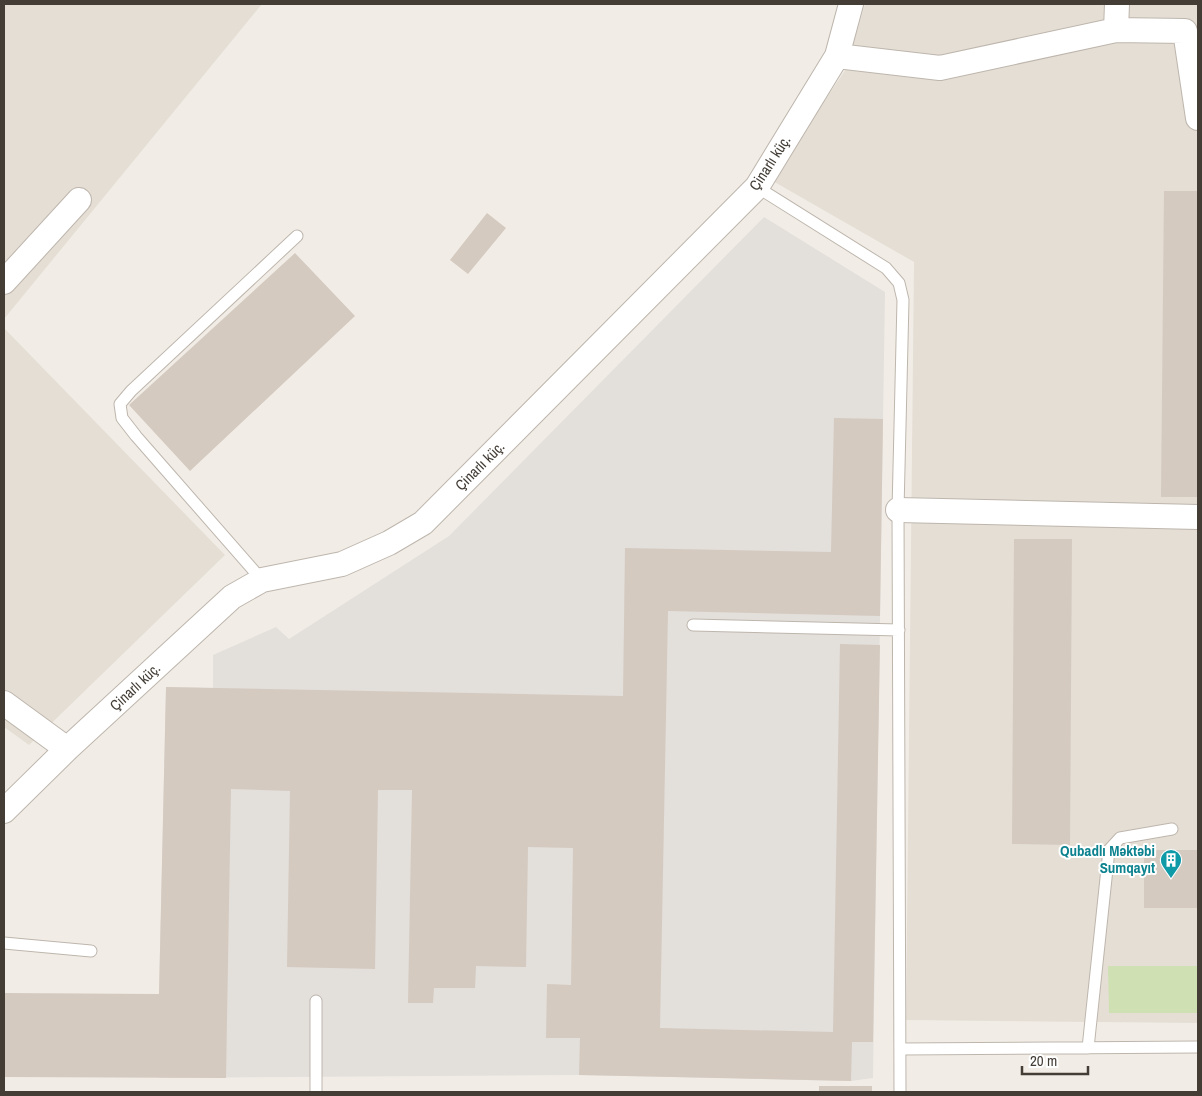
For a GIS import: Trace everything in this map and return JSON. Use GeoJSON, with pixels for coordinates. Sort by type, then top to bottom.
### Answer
{"type":"FeatureCollection","features":[{"type":"Feature","properties":{"kind":"street","name":"Çinarlı küç."},"geometry":{"type":"LineString","coordinates":[[4,811],[67,749],[232,597],[262,580],[342,564],[389,543],[423,523],[757,187],[837,56],[851,4]]}},
{"type":"Feature","properties":{"kind":"street"},"geometry":{"type":"LineString","coordinates":[[1116,30],[1117,4]]}},
{"type":"Feature","properties":{"kind":"street"},"geometry":{"type":"LineString","coordinates":[[837,56],[940,68],[1116,30],[1185,31],[1198,118]]}},
{"type":"Feature","properties":{"kind":"street"},"geometry":{"type":"LineString","coordinates":[[4,282],[79,200]]}},
{"type":"Feature","properties":{"kind":"street"},"geometry":{"type":"LineString","coordinates":[[898,510],[1198,517]]}},
{"type":"Feature","properties":{"kind":"street"},"geometry":{"type":"LineString","coordinates":[[4,703],[67,749]]}},
{"type":"Feature","properties":{"kind":"lane"},"geometry":{"type":"LineString","coordinates":[[757,187],[886,268],[899,283],[902,300],[898,510],[900,1092]]}},
{"type":"Feature","properties":{"kind":"lane"},"geometry":{"type":"LineString","coordinates":[[262,580],[136,436],[122,418],[120,404],[131,391],[297,236]]}},
{"type":"Feature","properties":{"kind":"lane"},"geometry":{"type":"LineString","coordinates":[[693,625],[899,630]]}},
{"type":"Feature","properties":{"kind":"lane"},"geometry":{"type":"LineString","coordinates":[[1088,1048],[1109,850],[1120,838],[1172,829]]}},
{"type":"Feature","properties":{"kind":"lane"},"geometry":{"type":"LineString","coordinates":[[4,943],[91,951]]}},
{"type":"Feature","properties":{"kind":"lane"},"geometry":{"type":"LineString","coordinates":[[316,1001],[316,1092]]}},
{"type":"Feature","properties":{"kind":"lane"},"geometry":{"type":"LineString","coordinates":[[901,1049],[1198,1047]]}},
{"type":"Feature","properties":{"kind":"shaded area"},"geometry":{"type":"Polygon","coordinates":[[[4,4],[262,4],[4,319],[4,4]]]}},
{"type":"Feature","properties":{"kind":"shaded area"},"geometry":{"type":"Polygon","coordinates":[[[865,4],[1198,4],[1198,1023],[906,1020],[914,262],[771,180],[846,69],[865,4]]]}},
{"type":"Feature","properties":{"kind":"shaded area"},"geometry":{"type":"Polygon","coordinates":[[[764,217],[885,292],[873,1078],[851,1081],[579,1075],[159,1078],[159,994],[166,687],[213,688],[213,655],[276,627],[289,639],[449,536],[764,217]]]}},
{"type":"Feature","properties":{"kind":"shaded area"},"geometry":{"type":"Polygon","coordinates":[[[4,328],[225,555],[29,745],[4,727],[4,328]]]}},
{"type":"Feature","properties":{"kind":"green space"},"geometry":{"type":"Polygon","coordinates":[[[1108,966],[1198,966],[1198,1013],[1109,1013],[1108,966]]]}},
{"type":"Feature","properties":{"kind":"building"},"geometry":{"type":"Polygon","coordinates":[[[1164,191],[1198,191],[1198,497],[1161,497],[1164,191]]]}},
{"type":"Feature","properties":{"kind":"building"},"geometry":{"type":"Polygon","coordinates":[[[487,213],[506,228],[468,274],[450,260],[487,213]]]}},
{"type":"Feature","properties":{"kind":"building"},"geometry":{"type":"Polygon","coordinates":[[[295,253],[355,316],[190,471],[129,405],[295,253]]]}},
{"type":"Feature","properties":{"kind":"building"},"geometry":{"type":"Polygon","coordinates":[[[834,418],[883,419],[880,616],[668,611],[660,1028],[833,1032],[840,644],[880,645],[873,1042],[852,1042],[851,1081],[579,1075],[580,1038],[546,1038],[547,984],[571,985],[573,848],[528,847],[526,967],[476,966],[475,988],[434,988],[433,1003],[408,1003],[412,790],[378,790],[375,969],[287,967],[290,791],[231,789],[226,1078],[4,1077],[4,993],[159,994],[166,687],[623,696],[625,548],[831,552],[834,418]]]}},
{"type":"Feature","properties":{"kind":"building"},"geometry":{"type":"Polygon","coordinates":[[[1014,539],[1072,539],[1070,845],[1012,844],[1014,539]]]}},
{"type":"Feature","properties":{"kind":"building","name":"Qubadlı Məktəbi Sumqayıt"},"geometry":{"type":"Polygon","coordinates":[[[1144,850],[1198,850],[1198,908],[1144,908],[1144,850]]]}},
{"type":"Feature","properties":{"kind":"building"},"geometry":{"type":"Polygon","coordinates":[[[819,1086],[872,1086],[872,1092],[819,1092],[819,1086]]]}},
{"type":"Feature","properties":{"kind":"place","name":"Qubadlı Məktəbi Sumqayıt"},"geometry":{"type":"Point","coordinates":[1171,879]}}]}
